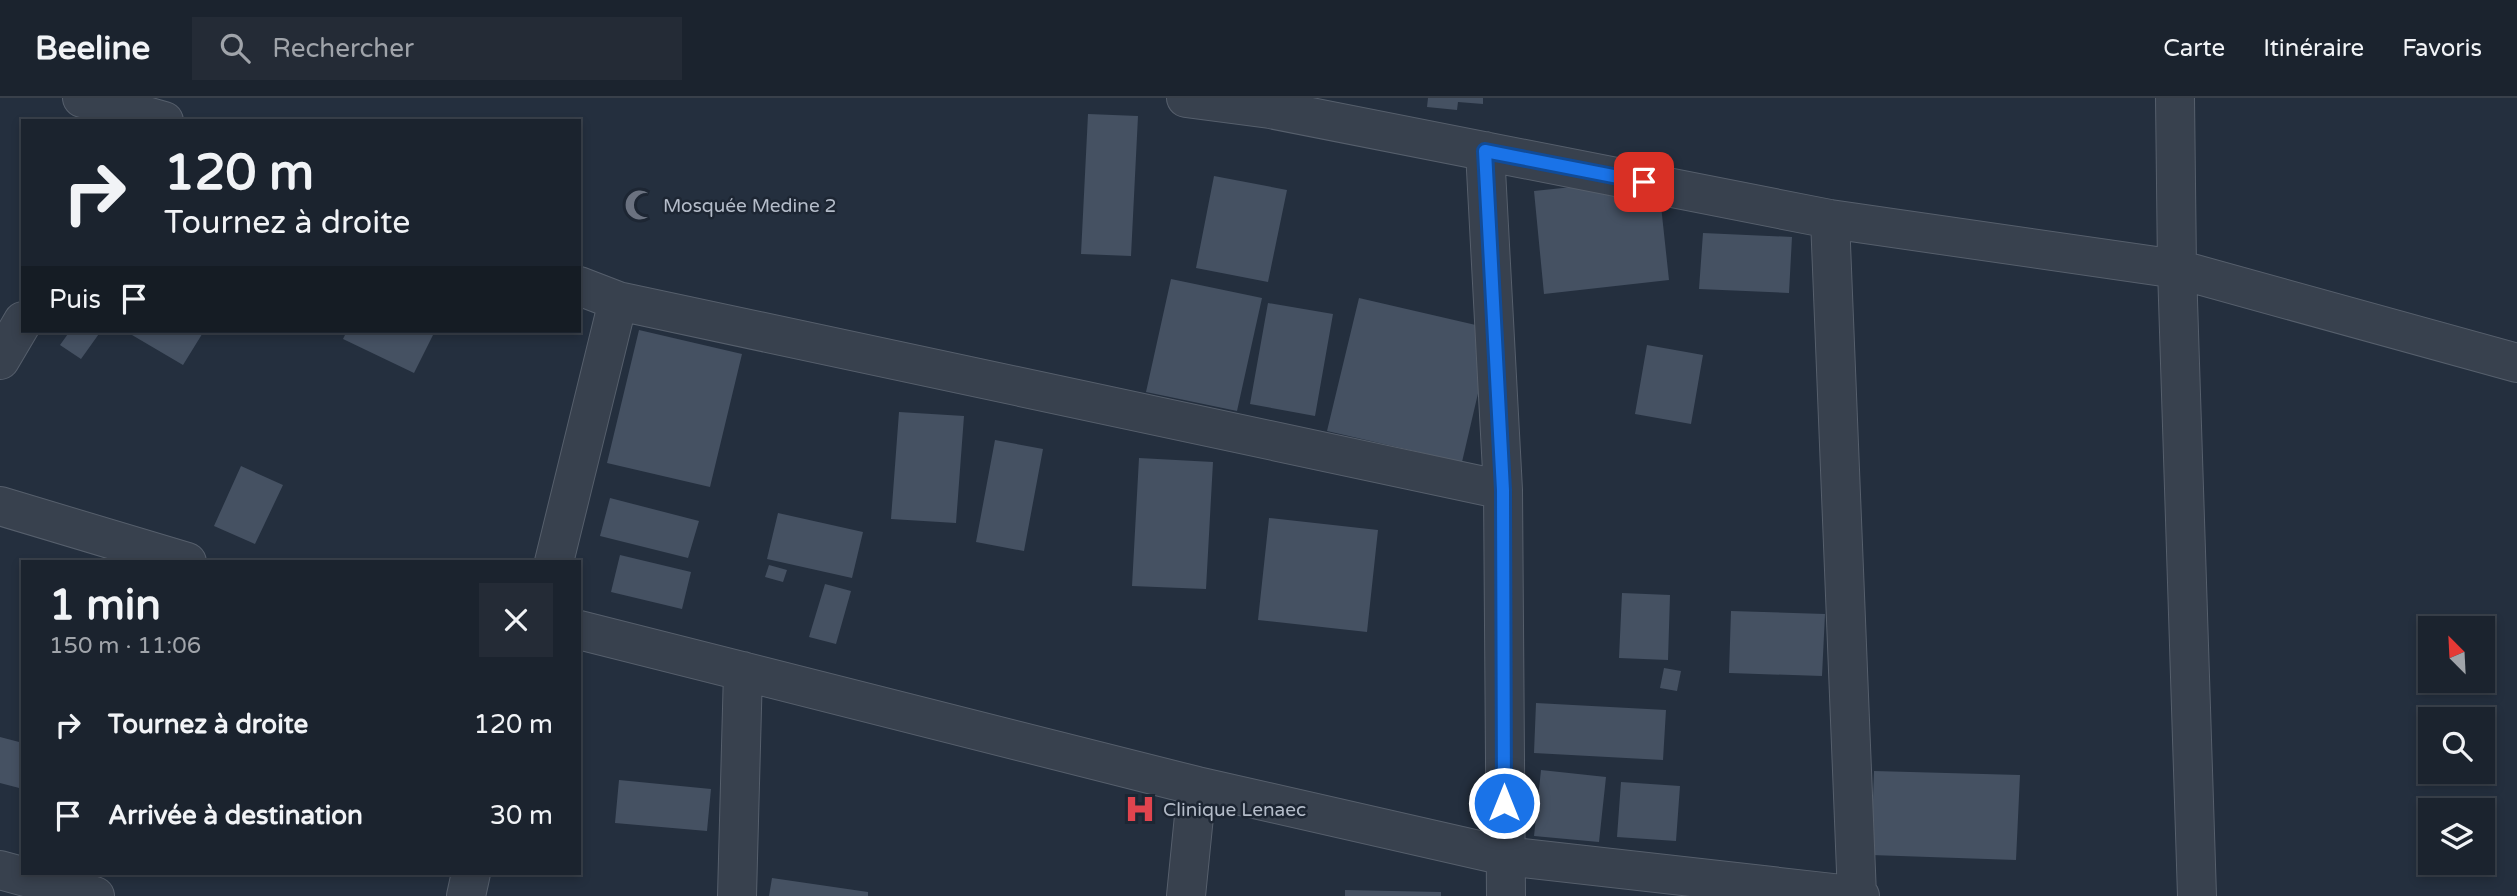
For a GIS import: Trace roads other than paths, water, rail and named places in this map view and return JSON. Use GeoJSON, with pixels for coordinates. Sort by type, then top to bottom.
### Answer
{"type":"FeatureCollection","features":[{"type":"Feature","properties":{"kind":"street"},"geometry":{"type":"LineString","coordinates":[[82,98],[151,113]]}},
{"type":"Feature","properties":{"kind":"street"},"geometry":{"type":"LineString","coordinates":[[1186,98],[1270,109],[1830,219],[2177,269],[2517,363]]}},
{"type":"Feature","properties":{"kind":"street"},"geometry":{"type":"LineString","coordinates":[[2175,98],[2177,269],[2197,896]]}},
{"type":"Feature","properties":{"kind":"street"},"geometry":{"type":"LineString","coordinates":[[1485,151],[1503,490],[1506,896]]}},
{"type":"Feature","properties":{"kind":"street"},"geometry":{"type":"LineString","coordinates":[[581,630],[1197,786],[1505,856],[1858,896],[1830,219]]}},
{"type":"Feature","properties":{"kind":"street"},"geometry":{"type":"LineString","coordinates":[[581,287],[618,301],[1503,490]]}},
{"type":"Feature","properties":{"kind":"street"},"geometry":{"type":"LineString","coordinates":[[554,560],[618,301]]}},
{"type":"Feature","properties":{"kind":"street"},"geometry":{"type":"LineString","coordinates":[[0,360],[21,324]]}},
{"type":"Feature","properties":{"kind":"street"},"geometry":{"type":"LineString","coordinates":[[0,506],[180,560]]}},
{"type":"Feature","properties":{"kind":"street"},"geometry":{"type":"LineString","coordinates":[[737,896],[743,671]]}},
{"type":"Feature","properties":{"kind":"street"},"geometry":{"type":"LineString","coordinates":[[1186,896],[1197,786]]}},
{"type":"Feature","properties":{"kind":"street"},"geometry":{"type":"LineString","coordinates":[[467,896],[471,875]]}},
{"type":"Feature","properties":{"kind":"street"},"geometry":{"type":"LineString","coordinates":[[15,881],[95,896]]}},
{"type":"Feature","properties":{"kind":"place","name":"Mosquée Medine 2"},"geometry":{"type":"Point","coordinates":[640,205]}},
{"type":"Feature","properties":{"kind":"place","name":"Clinique Lenaec"},"geometry":{"type":"Point","coordinates":[1140,809]}}]}
